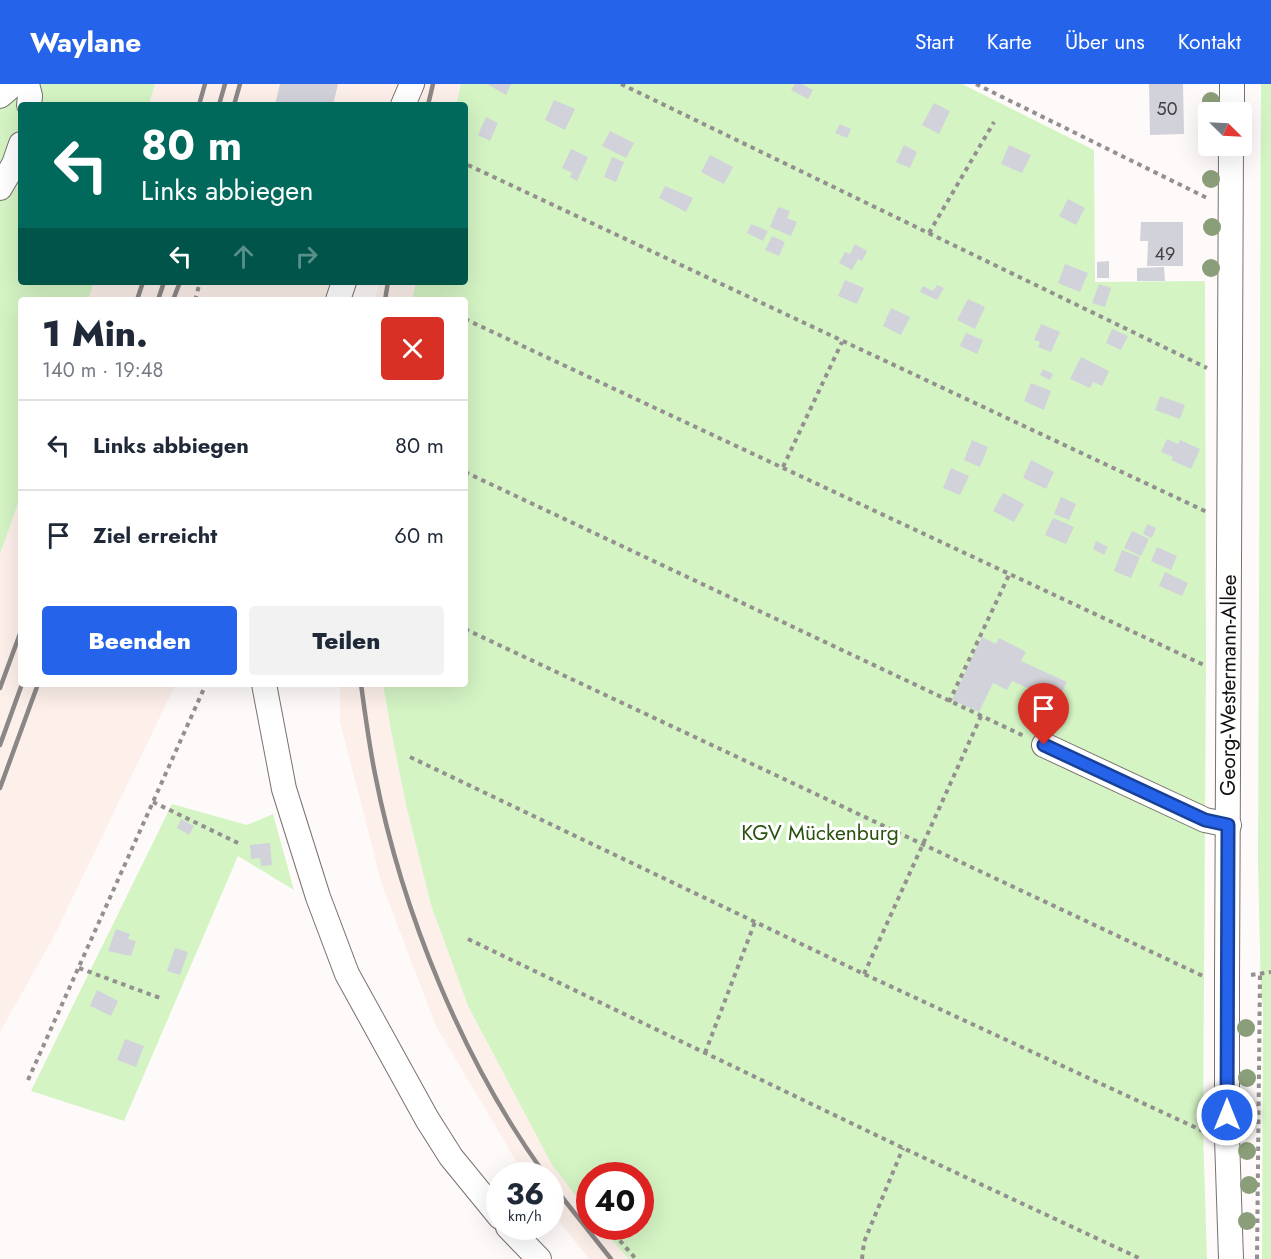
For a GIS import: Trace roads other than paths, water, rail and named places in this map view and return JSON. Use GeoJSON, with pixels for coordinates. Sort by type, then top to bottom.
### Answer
{"type":"FeatureCollection","features":[{"type":"Feature","properties":{"kind":"street"},"geometry":{"type":"LineString","coordinates":[[0,96],[14,84]]}},
{"type":"Feature","properties":{"kind":"street"},"geometry":{"type":"LineString","coordinates":[[27,84],[29,102]]}},
{"type":"Feature","properties":{"kind":"street"},"geometry":{"type":"LineString","coordinates":[[404,102],[412,84]]}},
{"type":"Feature","properties":{"kind":"street"},"geometry":{"type":"LineString","coordinates":[[1232,84],[1232,102]]}},
{"type":"Feature","properties":{"kind":"street"},"geometry":{"type":"LineString","coordinates":[[0,188],[18,153]]}},
{"type":"Feature","properties":{"kind":"street","name":"Georg-Westermann-Allee"},"geometry":{"type":"LineString","coordinates":[[1231,156],[1227,1138],[1231,1259]]}},
{"type":"Feature","properties":{"kind":"street"},"geometry":{"type":"LineString","coordinates":[[265,687],[284,789],[318,897],[347,974],[427,1119],[451,1157],[486,1200]]}},
{"type":"Feature","properties":{"kind":"street"},"geometry":{"type":"LineString","coordinates":[[1044,745],[1205,820],[1228,825]]}},
{"type":"Feature","properties":{"kind":"street"},"geometry":{"type":"LineString","coordinates":[[521,1240],[539,1259]]}},
{"type":"Feature","properties":{"kind":"railway"},"geometry":{"type":"LineString","coordinates":[[200,102],[205,84]]}},
{"type":"Feature","properties":{"kind":"railway"},"geometry":{"type":"LineString","coordinates":[[220,102],[225,84]]}},
{"type":"Feature","properties":{"kind":"railway"},"geometry":{"type":"LineString","coordinates":[[235,102],[240,84]]}},
{"type":"Feature","properties":{"kind":"railway"},"geometry":{"type":"LineString","coordinates":[[429,102],[433,84]]}},
{"type":"Feature","properties":{"kind":"railway"},"geometry":{"type":"LineString","coordinates":[[138,297],[142,285]]}},
{"type":"Feature","properties":{"kind":"railway"},"geometry":{"type":"LineString","coordinates":[[159,297],[163,285]]}},
{"type":"Feature","properties":{"kind":"railway"},"geometry":{"type":"LineString","coordinates":[[174,297],[179,285]]}},
{"type":"Feature","properties":{"kind":"railway"},"geometry":{"type":"LineString","coordinates":[[386,297],[388,285]]}},
{"type":"Feature","properties":{"kind":"railway"},"geometry":{"type":"LineString","coordinates":[[0,688],[18,639]]}},
{"type":"Feature","properties":{"kind":"railway"},"geometry":{"type":"LineString","coordinates":[[0,745],[21,687]]}},
{"type":"Feature","properties":{"kind":"railway"},"geometry":{"type":"LineString","coordinates":[[0,788],[37,687]]}},
{"type":"Feature","properties":{"kind":"railway"},"geometry":{"type":"LineString","coordinates":[[361,687],[373,763],[387,826],[401,879],[419,932],[463,1035],[488,1084],[536,1162]]}},
{"type":"Feature","properties":{"kind":"railway"},"geometry":{"type":"LineString","coordinates":[[564,1200],[611,1259]]}},
{"type":"Feature","properties":{"kind":"park label","name":"KGV Mückenburg"},"geometry":{"type":"Point","coordinates":[820,833]}}]}
